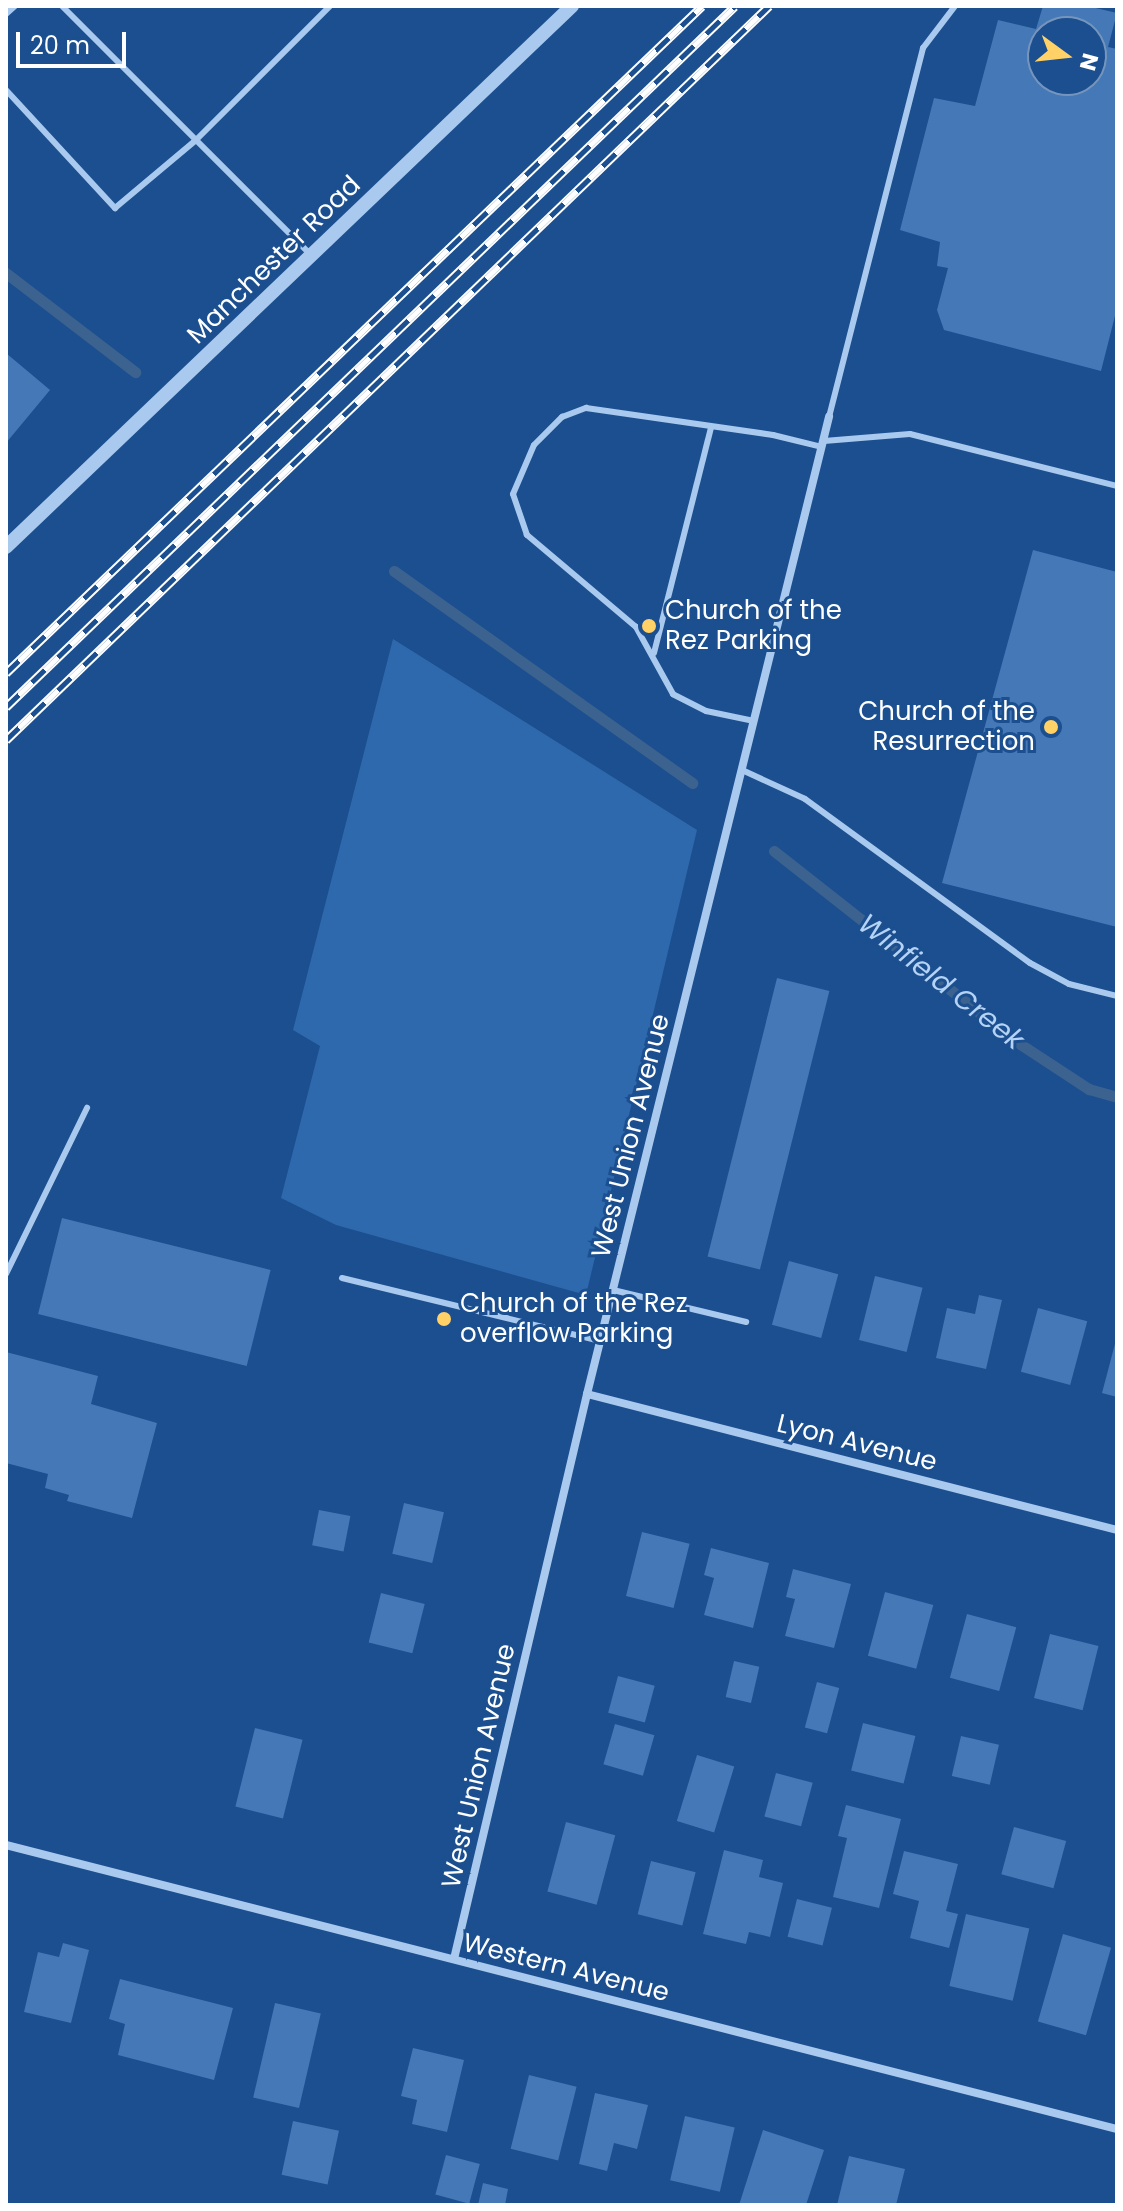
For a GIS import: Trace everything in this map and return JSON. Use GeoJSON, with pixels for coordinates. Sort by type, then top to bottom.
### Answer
{"type":"FeatureCollection","features":[{"type":"Feature","properties":{"kind":"street","name":"Manchester Road"},"geometry":{"type":"LineString","coordinates":[[6,547],[572,6]]}},
{"type":"Feature","properties":{"kind":"street","name":"West Union Avenue"},"geometry":{"type":"LineString","coordinates":[[454,1959],[587,1394],[829,417]]}},
{"type":"Feature","properties":{"kind":"street","name":"Lyon Avenue"},"geometry":{"type":"LineString","coordinates":[[587,1394],[1117,1530]]}},
{"type":"Feature","properties":{"kind":"street","name":"Western Avenue"},"geometry":{"type":"LineString","coordinates":[[6,1845],[1117,2129]]}},
{"type":"Feature","properties":{"kind":"lane"},"geometry":{"type":"LineString","coordinates":[[6,14],[15,6]]}},
{"type":"Feature","properties":{"kind":"lane"},"geometry":{"type":"LineString","coordinates":[[62,6],[312,256]]}},
{"type":"Feature","properties":{"kind":"lane"},"geometry":{"type":"LineString","coordinates":[[6,90],[115,208],[196,140],[330,6]]}},
{"type":"Feature","properties":{"kind":"lane"},"geometry":{"type":"LineString","coordinates":[[829,417],[923,48],[955,6]]}},
{"type":"Feature","properties":{"kind":"lane"},"geometry":{"type":"LineString","coordinates":[[754,721],[692,706],[673,694],[654,653],[636,627],[527,535],[513,494],[534,445],[562,417],[586,408],[823,444],[910,434],[1117,486]]}},
{"type":"Feature","properties":{"kind":"lane"},"geometry":{"type":"LineString","coordinates":[[654,653],[711,428]]}},
{"type":"Feature","properties":{"kind":"lane"},"geometry":{"type":"LineString","coordinates":[[742,770],[805,799],[1030,963],[1069,984],[1117,996]]}},
{"type":"Feature","properties":{"kind":"lane"},"geometry":{"type":"LineString","coordinates":[[6,1274],[87,1108]]}},
{"type":"Feature","properties":{"kind":"lane"},"geometry":{"type":"LineString","coordinates":[[342,1278],[600,1341]]}},
{"type":"Feature","properties":{"kind":"lane"},"geometry":{"type":"LineString","coordinates":[[613,1290],[746,1322]]}},
{"type":"Feature","properties":{"kind":"shaded area"},"geometry":{"type":"Polygon","coordinates":[[[393,639],[697,830],[586,1295],[336,1225],[281,1198],[320,1046],[293,1030],[393,639]]]}},
{"type":"Feature","properties":{"kind":"building"},"geometry":{"type":"Polygon","coordinates":[[[1043,6],[1087,6],[1117,13],[1108,47],[1117,49],[1117,308],[1101,371],[944,330],[937,310],[948,268],[937,266],[940,242],[900,230],[934,98],[975,106],[998,20],[1027,27],[1027,96],[1107,96],[1107,16],[1040,16],[1043,6]]]}},
{"type":"Feature","properties":{"kind":"building"},"geometry":{"type":"Polygon","coordinates":[[[6,353],[50,390],[6,443],[6,353]]]}},
{"type":"Feature","properties":{"kind":"building","name":"Church of the Resurrection"},"geometry":{"type":"Polygon","coordinates":[[[1033,550],[1117,572],[1117,927],[942,883],[1033,550]]]}},
{"type":"Feature","properties":{"kind":"building"},"geometry":{"type":"Polygon","coordinates":[[[777,978],[829,991],[760,1270],[708,1256],[777,978]]]}},
{"type":"Feature","properties":{"kind":"building"},"geometry":{"type":"Polygon","coordinates":[[[62,1218],[271,1270],[247,1366],[38,1314],[62,1218]]]}},
{"type":"Feature","properties":{"kind":"building"},"geometry":{"type":"Polygon","coordinates":[[[789,1261],[838,1274],[821,1338],[772,1325],[789,1261]]]}},
{"type":"Feature","properties":{"kind":"building"},"geometry":{"type":"Polygon","coordinates":[[[875,1276],[923,1288],[907,1352],[859,1340],[875,1276]]]}},
{"type":"Feature","properties":{"kind":"building"},"geometry":{"type":"Polygon","coordinates":[[[979,1295],[1002,1300],[986,1369],[936,1358],[947,1308],[975,1314],[979,1295]]]}},
{"type":"Feature","properties":{"kind":"building"},"geometry":{"type":"Polygon","coordinates":[[[1038,1308],[1087,1321],[1070,1385],[1021,1372],[1038,1308]]]}},
{"type":"Feature","properties":{"kind":"building"},"geometry":{"type":"Polygon","coordinates":[[[1117,1340],[1117,1397],[1102,1393],[1117,1340]]]}},
{"type":"Feature","properties":{"kind":"building"},"geometry":{"type":"Polygon","coordinates":[[[6,1352],[98,1376],[91,1404],[157,1423],[132,1518],[67,1501],[69,1495],[45,1488],[48,1474],[6,1463],[6,1352]]]}},
{"type":"Feature","properties":{"kind":"building"},"geometry":{"type":"Polygon","coordinates":[[[404,1503],[444,1512],[432,1563],[392,1554],[404,1503]]]}},
{"type":"Feature","properties":{"kind":"building"},"geometry":{"type":"Polygon","coordinates":[[[319,1510],[350,1516],[344,1551],[312,1545],[319,1510]]]}},
{"type":"Feature","properties":{"kind":"building"},"geometry":{"type":"Polygon","coordinates":[[[642,1532],[690,1544],[674,1608],[626,1596],[642,1532]]]}},
{"type":"Feature","properties":{"kind":"building"},"geometry":{"type":"Polygon","coordinates":[[[711,1548],[769,1563],[753,1628],[704,1615],[714,1578],[704,1575],[711,1548]]]}},
{"type":"Feature","properties":{"kind":"building"},"geometry":{"type":"Polygon","coordinates":[[[793,1569],[851,1584],[834,1648],[785,1636],[795,1599],[786,1597],[793,1569]]]}},
{"type":"Feature","properties":{"kind":"building"},"geometry":{"type":"Polygon","coordinates":[[[885,1592],[933,1605],[916,1669],[868,1656],[885,1592]]]}},
{"type":"Feature","properties":{"kind":"building"},"geometry":{"type":"Polygon","coordinates":[[[381,1593],[425,1604],[412,1653],[369,1642],[381,1593]]]}},
{"type":"Feature","properties":{"kind":"building"},"geometry":{"type":"Polygon","coordinates":[[[967,1614],[1016,1627],[999,1691],[950,1678],[967,1614]]]}},
{"type":"Feature","properties":{"kind":"building"},"geometry":{"type":"Polygon","coordinates":[[[1050,1634],[1099,1646],[1083,1710],[1034,1698],[1050,1634]]]}},
{"type":"Feature","properties":{"kind":"building"},"geometry":{"type":"Polygon","coordinates":[[[734,1661],[759,1667],[751,1703],[726,1697],[734,1661]]]}},
{"type":"Feature","properties":{"kind":"building"},"geometry":{"type":"Polygon","coordinates":[[[618,1676],[655,1686],[645,1723],[608,1713],[618,1676]]]}},
{"type":"Feature","properties":{"kind":"building"},"geometry":{"type":"Polygon","coordinates":[[[817,1682],[839,1688],[827,1733],[805,1727],[817,1682]]]}},
{"type":"Feature","properties":{"kind":"building"},"geometry":{"type":"Polygon","coordinates":[[[863,1723],[915,1736],[904,1784],[851,1771],[863,1723]]]}},
{"type":"Feature","properties":{"kind":"building"},"geometry":{"type":"Polygon","coordinates":[[[615,1724],[654,1735],[643,1776],[603,1764],[615,1724]]]}},
{"type":"Feature","properties":{"kind":"building"},"geometry":{"type":"Polygon","coordinates":[[[255,1728],[303,1740],[283,1818],[235,1807],[255,1728]]]}},
{"type":"Feature","properties":{"kind":"building"},"geometry":{"type":"Polygon","coordinates":[[[961,1736],[999,1745],[990,1785],[952,1776],[961,1736]]]}},
{"type":"Feature","properties":{"kind":"building"},"geometry":{"type":"Polygon","coordinates":[[[697,1755],[734,1766],[714,1832],[677,1821],[697,1755]]]}},
{"type":"Feature","properties":{"kind":"building"},"geometry":{"type":"Polygon","coordinates":[[[776,1773],[813,1783],[801,1826],[764,1816],[776,1773]]]}},
{"type":"Feature","properties":{"kind":"building"},"geometry":{"type":"Polygon","coordinates":[[[846,1805],[901,1819],[879,1908],[833,1897],[847,1838],[838,1836],[846,1805]]]}},
{"type":"Feature","properties":{"kind":"building"},"geometry":{"type":"Polygon","coordinates":[[[566,1822],[615,1835],[597,1905],[547,1892],[566,1822]]]}},
{"type":"Feature","properties":{"kind":"building"},"geometry":{"type":"Polygon","coordinates":[[[1014,1827],[1066,1841],[1053,1888],[1001,1874],[1014,1827]]]}},
{"type":"Feature","properties":{"kind":"building"},"geometry":{"type":"Polygon","coordinates":[[[724,1850],[763,1860],[759,1877],[783,1883],[770,1937],[749,1932],[746,1944],[703,1934],[724,1850]]]}},
{"type":"Feature","properties":{"kind":"building"},"geometry":{"type":"Polygon","coordinates":[[[904,1851],[958,1864],[946,1911],[958,1914],[949,1948],[910,1938],[919,1901],[893,1894],[904,1851]]]}},
{"type":"Feature","properties":{"kind":"building"},"geometry":{"type":"Polygon","coordinates":[[[651,1861],[696,1872],[682,1925],[638,1914],[651,1861]]]}},
{"type":"Feature","properties":{"kind":"building"},"geometry":{"type":"Polygon","coordinates":[[[797,1899],[832,1908],[822,1946],[788,1937],[797,1899]]]}},
{"type":"Feature","properties":{"kind":"building"},"geometry":{"type":"Polygon","coordinates":[[[966,1914],[1029,1929],[1013,2001],[949,1986],[966,1914]]]}},
{"type":"Feature","properties":{"kind":"building"},"geometry":{"type":"Polygon","coordinates":[[[1063,1934],[1111,1948],[1086,2035],[1038,2021],[1063,1934]]]}},
{"type":"Feature","properties":{"kind":"building"},"geometry":{"type":"Polygon","coordinates":[[[63,1943],[89,1950],[71,2023],[24,2012],[38,1952],[59,1957],[63,1943]]]}},
{"type":"Feature","properties":{"kind":"building"},"geometry":{"type":"Polygon","coordinates":[[[120,1979],[233,2008],[214,2080],[118,2055],[125,2024],[109,2019],[120,1979]]]}},
{"type":"Feature","properties":{"kind":"building"},"geometry":{"type":"Polygon","coordinates":[[[275,2003],[321,2014],[299,2108],[253,2098],[275,2003]]]}},
{"type":"Feature","properties":{"kind":"building"},"geometry":{"type":"Polygon","coordinates":[[[413,2048],[464,2060],[447,2132],[412,2124],[417,2100],[401,2096],[413,2048]]]}},
{"type":"Feature","properties":{"kind":"building"},"geometry":{"type":"Polygon","coordinates":[[[529,2075],[577,2087],[558,2161],[511,2149],[529,2075]]]}},
{"type":"Feature","properties":{"kind":"building"},"geometry":{"type":"Polygon","coordinates":[[[595,2093],[648,2105],[637,2149],[614,2143],[607,2171],[579,2164],[595,2093]]]}},
{"type":"Feature","properties":{"kind":"building"},"geometry":{"type":"Polygon","coordinates":[[[685,2116],[735,2127],[720,2192],[670,2180],[685,2116]]]}},
{"type":"Feature","properties":{"kind":"building"},"geometry":{"type":"Polygon","coordinates":[[[293,2121],[339,2131],[328,2185],[282,2175],[293,2121]]]}},
{"type":"Feature","properties":{"kind":"building"},"geometry":{"type":"Polygon","coordinates":[[[763,2130],[824,2150],[806,2205],[739,2205],[763,2130]]]}},
{"type":"Feature","properties":{"kind":"building"},"geometry":{"type":"Polygon","coordinates":[[[446,2155],[480,2164],[469,2204],[435,2195],[446,2155]]]}},
{"type":"Feature","properties":{"kind":"building"},"geometry":{"type":"Polygon","coordinates":[[[849,2156],[905,2169],[896,2205],[837,2205],[849,2156]]]}},
{"type":"Feature","properties":{"kind":"building"},"geometry":{"type":"Polygon","coordinates":[[[483,2183],[508,2189],[505,2205],[478,2205],[483,2183]]]}},
{"type":"Feature","properties":{"kind":"waterway","name":"Winfield Creek"},"geometry":{"type":"LineString","coordinates":[[6,273],[135,372]]}},
{"type":"Feature","properties":{"kind":"waterway","name":"Winfield Creek"},"geometry":{"type":"LineString","coordinates":[[394,571],[692,783]]}},
{"type":"Feature","properties":{"kind":"waterway","name":"Winfield Creek"},"geometry":{"type":"LineString","coordinates":[[774,851],[1014,1040],[1089,1089],[1117,1097]]}},
{"type":"Feature","properties":{"kind":"railway"},"geometry":{"type":"LineString","coordinates":[[6,673],[702,6]]}},
{"type":"Feature","properties":{"kind":"railway"},"geometry":{"type":"LineString","coordinates":[[6,707],[735,6]]}},
{"type":"Feature","properties":{"kind":"railway"},"geometry":{"type":"LineString","coordinates":[[6,740],[769,6]]}},
{"type":"Feature","properties":{"kind":"place","name":"Church of the Rez Parking"},"geometry":{"type":"Point","coordinates":[649,626]}},
{"type":"Feature","properties":{"kind":"place","name":"Church of the Resurrection"},"geometry":{"type":"Point","coordinates":[1051,727]}},
{"type":"Feature","properties":{"kind":"place","name":"Church of the Rez overflow Parking"},"geometry":{"type":"Point","coordinates":[444,1319]}}]}
